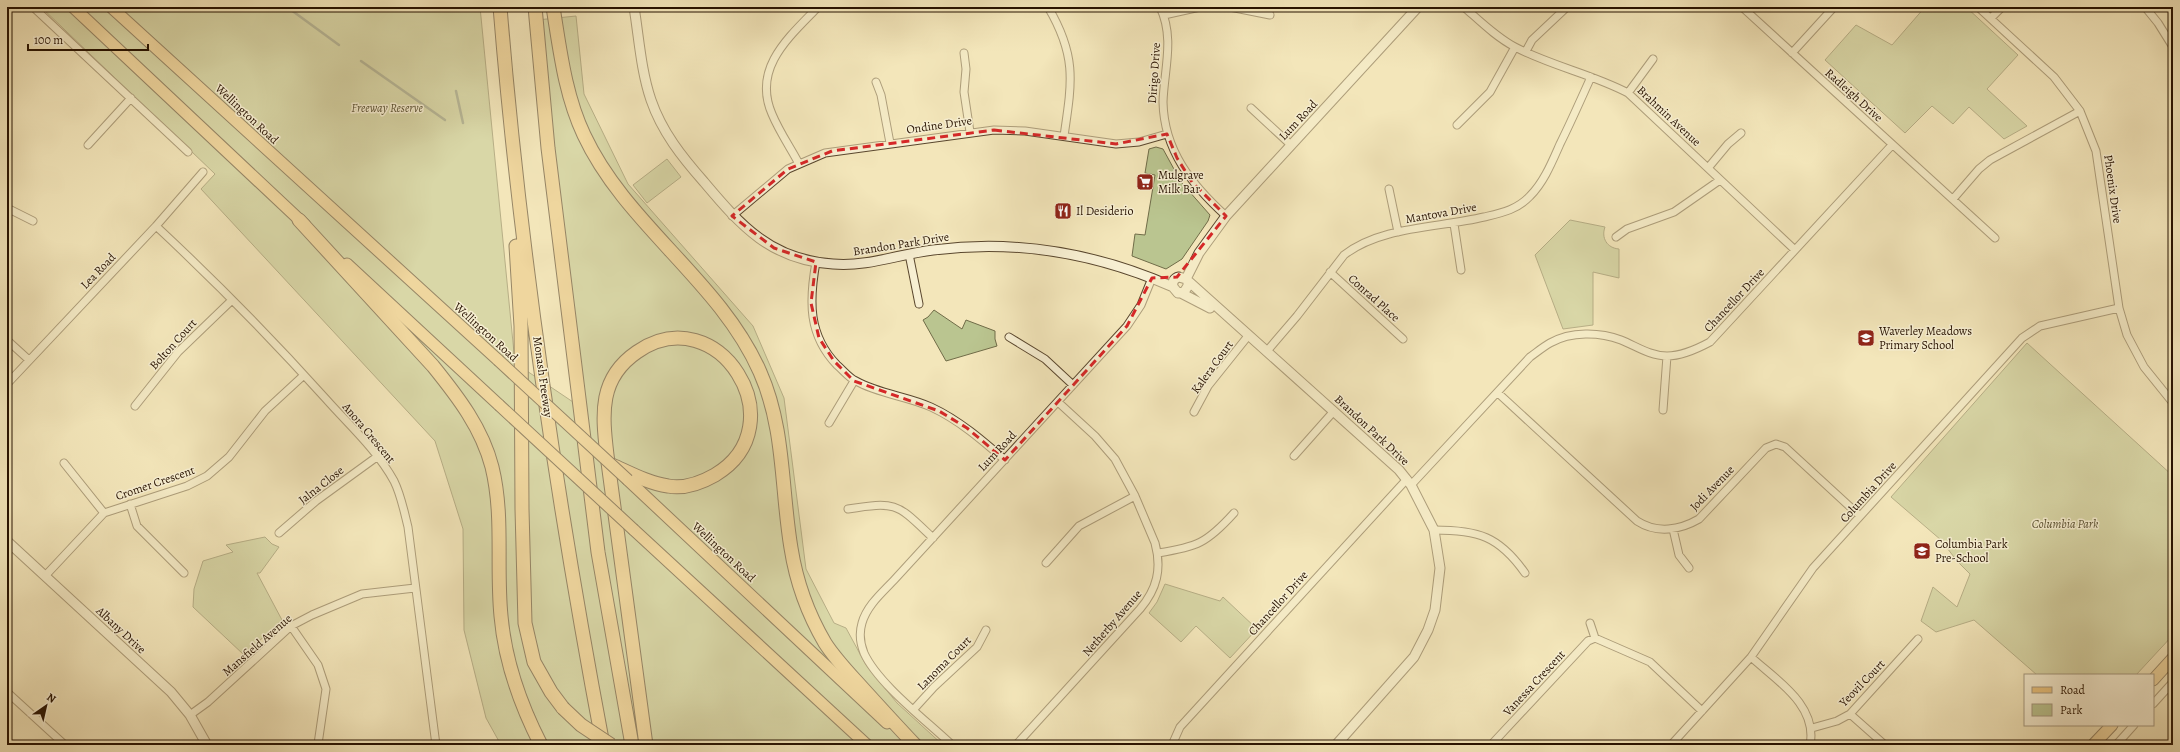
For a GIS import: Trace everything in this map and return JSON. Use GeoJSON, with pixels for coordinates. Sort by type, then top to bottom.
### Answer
{"type":"FeatureCollection","features":[{"type":"Feature","properties":{"kind":"highway","name":"Monash Freeway"},"geometry":{"type":"LineString","coordinates":[[500,7],[507,102],[524,252],[567,544],[603,745]]}},
{"type":"Feature","properties":{"kind":"highway"},"geometry":{"type":"LineString","coordinates":[[535,7],[548,148],[598,552],[632,745]]}},
{"type":"Feature","properties":{"kind":"highway"},"geometry":{"type":"LineString","coordinates":[[554,7],[568,94],[584,135],[603,169],[628,202],[726,316],[760,372],[771,402],[778,438],[790,547],[810,614],[826,644],[846,669],[915,745]]}},
{"type":"Feature","properties":{"kind":"highway"},"geometry":{"type":"LineString","coordinates":[[507,102],[521,326],[522,509],[525,623],[534,662],[551,692],[563,708],[581,725],[611,745]]}},
{"type":"Feature","properties":{"kind":"highway"},"geometry":{"type":"LineString","coordinates":[[299,220],[433,366],[453,390],[475,424],[492,467],[499,512],[500,615],[507,658],[518,696],[541,745]]}},
{"type":"Feature","properties":{"kind":"highway"},"geometry":{"type":"LineString","coordinates":[[610,464],[627,476],[670,486],[682,486],[706,481],[722,471],[744,441],[750,414],[750,402],[744,383],[727,359],[712,347],[698,341],[670,340],[655,343],[626,359],[614,374],[604,400],[604,427],[607,455],[646,745]]}},
{"type":"Feature","properties":{"kind":"main road"},"geometry":{"type":"LineString","coordinates":[[73,7],[299,220],[867,745]]}},
{"type":"Feature","properties":{"kind":"main road","name":"Wellington Road"},"geometry":{"type":"LineString","coordinates":[[111,7],[610,464]]}},
{"type":"Feature","properties":{"kind":"main road","name":"Wellington Road"},"geometry":{"type":"LineString","coordinates":[[627,476],[910,745]]}},
{"type":"Feature","properties":{"kind":"main road"},"geometry":{"type":"LineString","coordinates":[[2154,679],[2173,658]]}},
{"type":"Feature","properties":{"kind":"main road"},"geometry":{"type":"LineString","coordinates":[[2093,745],[2111,726]]}},
{"type":"Feature","properties":{"kind":"street"},"geometry":{"type":"LineString","coordinates":[[33,7],[188,152]]}},
{"type":"Feature","properties":{"kind":"street","name":"Brandon Park Drive"},"geometry":{"type":"LineString","coordinates":[[634,7],[645,80],[659,121],[677,150],[732,216],[752,234],[774,248],[816,262],[859,264],[909,254],[963,247],[998,246],[1038,248],[1106,262],[1152,278],[1180,281],[1267,351],[1389,460],[1409,482],[1434,530],[1440,568],[1435,610],[1428,630],[1414,657],[1336,745]]}},
{"type":"Feature","properties":{"kind":"street"},"geometry":{"type":"LineString","coordinates":[[798,162],[772,114],[766,93],[766,78],[770,65],[778,51],[818,7]]}},
{"type":"Feature","properties":{"kind":"street"},"geometry":{"type":"LineString","coordinates":[[1048,7],[1063,36],[1070,63],[1071,88],[1064,136]]}},
{"type":"Feature","properties":{"kind":"street","name":"Dirigo Drive"},"geometry":{"type":"LineString","coordinates":[[1160,7],[1164,15],[1168,51],[1163,112],[1168,134],[1177,158],[1192,182],[1226,216]]}},
{"type":"Feature","properties":{"kind":"street"},"geometry":{"type":"LineString","coordinates":[[1164,15],[1200,7]]}},
{"type":"Feature","properties":{"kind":"street"},"geometry":{"type":"LineString","coordinates":[[1230,7],[1270,15]]}},
{"type":"Feature","properties":{"kind":"street","name":"Brahmin Avenue"},"geometry":{"type":"LineString","coordinates":[[1464,7],[1492,32],[1515,47],[1609,83],[1628,93],[1795,250]]}},
{"type":"Feature","properties":{"kind":"street"},"geometry":{"type":"LineString","coordinates":[[1526,51],[1532,40],[1567,7]]}},
{"type":"Feature","properties":{"kind":"street","name":"Radleigh Drive"},"geometry":{"type":"LineString","coordinates":[[1742,7],[1995,238]]}},
{"type":"Feature","properties":{"kind":"street"},"geometry":{"type":"LineString","coordinates":[[1792,53],[1834,7]]}},
{"type":"Feature","properties":{"kind":"street","name":"Phoenix Drive"},"geometry":{"type":"LineString","coordinates":[[1978,7],[2054,77],[2080,111],[2096,151],[2119,308],[2135,352],[2158,387],[2173,403]]}},
{"type":"Feature","properties":{"kind":"street"},"geometry":{"type":"LineString","coordinates":[[1991,18],[2002,7]]}},
{"type":"Feature","properties":{"kind":"street"},"geometry":{"type":"LineString","coordinates":[[2145,7],[2158,23],[2173,47]]}},
{"type":"Feature","properties":{"kind":"street","name":"Lum Road"},"geometry":{"type":"LineString","coordinates":[[1180,281],[1226,216],[1415,8]]}},
{"type":"Feature","properties":{"kind":"street"},"geometry":{"type":"LineString","coordinates":[[1456,126],[1490,92],[1515,47]]}},
{"type":"Feature","properties":{"kind":"street"},"geometry":{"type":"LineString","coordinates":[[964,53],[966,64],[964,92],[970,132]]}},
{"type":"Feature","properties":{"kind":"street"},"geometry":{"type":"LineString","coordinates":[[1628,93],[1653,59]]}},
{"type":"Feature","properties":{"kind":"street","name":"Mantova Drive"},"geometry":{"type":"LineString","coordinates":[[1267,351],[1297,316],[1344,255],[1353,248],[1373,238],[1398,232],[1454,224],[1503,213],[1518,206],[1530,197],[1550,166],[1591,77]]}},
{"type":"Feature","properties":{"kind":"street"},"geometry":{"type":"LineString","coordinates":[[876,82],[881,95],[890,143]]}},
{"type":"Feature","properties":{"kind":"street"},"geometry":{"type":"LineString","coordinates":[[88,145],[131,98]]}},
{"type":"Feature","properties":{"kind":"street"},"geometry":{"type":"LineString","coordinates":[[1251,108],[1291,146]]}},
{"type":"Feature","properties":{"kind":"street"},"geometry":{"type":"LineString","coordinates":[[1953,199],[1979,169],[1990,160],[2080,111]]}},
{"type":"Feature","properties":{"kind":"street","name":"Ondine Drive"},"geometry":{"type":"LineString","coordinates":[[732,216],[781,174],[798,162],[825,153],[970,132],[1016,130],[1123,144],[1168,134]]}},
{"type":"Feature","properties":{"kind":"street"},"geometry":{"type":"LineString","coordinates":[[1708,168],[1728,144],[1741,133]]}},
{"type":"Feature","properties":{"kind":"street","name":"Chancellor Drive"},"geometry":{"type":"LineString","coordinates":[[1172,745],[1180,727],[1409,482],[1498,393],[1530,357],[1551,342],[1579,334],[1600,334],[1621,340],[1641,350],[1667,356],[1693,351],[1710,342],[1892,145]]}},
{"type":"Feature","properties":{"kind":"street","name":"Lea Road"},"geometry":{"type":"LineString","coordinates":[[7,384],[156,226],[203,172]]}},
{"type":"Feature","properties":{"kind":"street"},"geometry":{"type":"LineString","coordinates":[[1616,238],[1627,229],[1674,212],[1720,180]]}},
{"type":"Feature","properties":{"kind":"street"},"geometry":{"type":"LineString","coordinates":[[1389,189],[1398,232]]}},
{"type":"Feature","properties":{"kind":"street"},"geometry":{"type":"LineString","coordinates":[[7,208],[33,221]]}},
{"type":"Feature","properties":{"kind":"street"},"geometry":{"type":"LineString","coordinates":[[1454,224],[1461,270]]}},
{"type":"Feature","properties":{"kind":"street","name":"Anora Crescent"},"geometry":{"type":"LineString","coordinates":[[156,226],[212,277],[304,375],[378,456],[394,481],[403,504],[408,527],[436,745]]}},
{"type":"Feature","properties":{"kind":"street"},"geometry":{"type":"LineString","coordinates":[[909,254],[919,304]]}},
{"type":"Feature","properties":{"kind":"street"},"geometry":{"type":"LineString","coordinates":[[816,262],[810,294],[815,327],[828,354],[854,381],[882,392],[914,400],[939,411],[967,428],[1005,460]]}},
{"type":"Feature","properties":{"kind":"street","name":"Conrad Place"},"geometry":{"type":"LineString","coordinates":[[1330,272],[1403,339]]}},
{"type":"Feature","properties":{"kind":"street","name":"Lum Road"},"geometry":{"type":"LineString","coordinates":[[914,709],[873,667],[864,653],[860,639],[862,622],[870,607],[1132,320],[1141,305],[1152,278]]}},
{"type":"Feature","properties":{"kind":"street"},"geometry":{"type":"LineString","coordinates":[[1180,281],[1188,289],[1181,293]]}},
{"type":"Feature","properties":{"kind":"street","name":"Brandon Park Drive"},"geometry":{"type":"LineString","coordinates":[[1180,281],[1176,292],[1202,303],[1234,323]]}},
{"type":"Feature","properties":{"kind":"street","name":"Bolton Court"},"geometry":{"type":"LineString","coordinates":[[135,406],[178,352],[232,300]]}},
{"type":"Feature","properties":{"kind":"street","name":"Columbia Drive"},"geometry":{"type":"LineString","coordinates":[[1671,745],[1751,657],[1805,579],[1860,516],[2022,338],[2040,326],[2119,308]]}},
{"type":"Feature","properties":{"kind":"street","name":"Kalera Court"},"geometry":{"type":"LineString","coordinates":[[1194,412],[1208,386],[1248,336]]}},
{"type":"Feature","properties":{"kind":"street"},"geometry":{"type":"LineString","coordinates":[[1009,337],[1041,356],[1074,385]]}},
{"type":"Feature","properties":{"kind":"street"},"geometry":{"type":"LineString","coordinates":[[7,340],[29,360]]}},
{"type":"Feature","properties":{"kind":"street"},"geometry":{"type":"LineString","coordinates":[[1663,410],[1667,356]]}},
{"type":"Feature","properties":{"kind":"street","name":"Cromer Crescent"},"geometry":{"type":"LineString","coordinates":[[45,576],[104,513],[187,486],[207,476],[229,457],[265,411],[304,375]]}},
{"type":"Feature","properties":{"kind":"street"},"geometry":{"type":"LineString","coordinates":[[829,423],[854,381]]}},
{"type":"Feature","properties":{"kind":"street","name":"Jodi Avenue"},"geometry":{"type":"LineString","coordinates":[[1498,393],[1637,521],[1646,526],[1658,529],[1673,529],[1689,525],[1699,519],[1766,448],[1776,444],[1785,447],[1860,516]]}},
{"type":"Feature","properties":{"kind":"street","name":"Netherby Avenue"},"geometry":{"type":"LineString","coordinates":[[1016,745],[1148,601],[1158,576],[1158,553],[1135,496],[1120,468],[1106,447],[1058,402]]}},
{"type":"Feature","properties":{"kind":"street"},"geometry":{"type":"LineString","coordinates":[[1294,456],[1334,411]]}},
{"type":"Feature","properties":{"kind":"street","name":"Jalna Close"},"geometry":{"type":"LineString","coordinates":[[279,533],[316,501],[378,456]]}},
{"type":"Feature","properties":{"kind":"street"},"geometry":{"type":"LineString","coordinates":[[64,463],[104,513]]}},
{"type":"Feature","properties":{"kind":"street"},"geometry":{"type":"LineString","coordinates":[[1046,563],[1079,526],[1135,496]]}},
{"type":"Feature","properties":{"kind":"street"},"geometry":{"type":"LineString","coordinates":[[130,504],[136,526],[184,573]]}},
{"type":"Feature","properties":{"kind":"street"},"geometry":{"type":"LineString","coordinates":[[848,509],[884,504],[895,507],[907,514],[933,538]]}},
{"type":"Feature","properties":{"kind":"street"},"geometry":{"type":"LineString","coordinates":[[1158,553],[1188,548],[1206,540],[1234,513]]}},
{"type":"Feature","properties":{"kind":"street"},"geometry":{"type":"LineString","coordinates":[[1673,529],[1679,555],[1689,568]]}},
{"type":"Feature","properties":{"kind":"street"},"geometry":{"type":"LineString","coordinates":[[1434,530],[1466,531],[1488,537],[1512,554],[1525,573]]}},
{"type":"Feature","properties":{"kind":"street","name":"Albany Drive"},"geometry":{"type":"LineString","coordinates":[[7,541],[171,692],[190,715],[207,745]]}},
{"type":"Feature","properties":{"kind":"street","name":"Mansfield Avenue"},"geometry":{"type":"LineString","coordinates":[[190,715],[208,702],[291,626],[312,615],[362,594],[415,588]]}},
{"type":"Feature","properties":{"kind":"street"},"geometry":{"type":"LineString","coordinates":[[1590,623],[1595,638],[1650,662],[1702,711]]}},
{"type":"Feature","properties":{"kind":"street"},"geometry":{"type":"LineString","coordinates":[[291,626],[318,665],[326,689],[318,744]]}},
{"type":"Feature","properties":{"kind":"street","name":"Lanoma Court"},"geometry":{"type":"LineString","coordinates":[[914,709],[934,686],[974,650],[986,630]]}},
{"type":"Feature","properties":{"kind":"street","name":"Vanessa Crescent"},"geometry":{"type":"LineString","coordinates":[[1491,745],[1588,641],[1595,638]]}},
{"type":"Feature","properties":{"kind":"street","name":"Yeovil Court"},"geometry":{"type":"LineString","coordinates":[[1812,728],[1837,721],[1850,714],[1918,639]]}},
{"type":"Feature","properties":{"kind":"street"},"geometry":{"type":"LineString","coordinates":[[1751,657],[1799,701],[1812,728],[1810,745]]}},
{"type":"Feature","properties":{"kind":"street"},"geometry":{"type":"LineString","coordinates":[[2154,703],[2173,682]]}},
{"type":"Feature","properties":{"kind":"street"},"geometry":{"type":"LineString","coordinates":[[7,692],[65,745]]}},
{"type":"Feature","properties":{"kind":"street"},"geometry":{"type":"LineString","coordinates":[[914,709],[952,745]]}},
{"type":"Feature","properties":{"kind":"street"},"geometry":{"type":"LineString","coordinates":[[1850,714],[1885,745]]}},
{"type":"Feature","properties":{"kind":"street"},"geometry":{"type":"LineString","coordinates":[[2116,745],[2133,726]]}},
{"type":"Feature","properties":{"kind":"highlighted area"},"geometry":{"type":"Polygon","coordinates":[[[994,130],[1116,144],[1167,134],[1177,158],[1192,182],[1226,216],[1177,277],[1152,278],[1127,326],[1005,460],[967,428],[939,411],[854,381],[834,361],[819,338],[811,303],[816,262],[774,248],[732,216],[788,169],[832,151],[994,130]]]}},
{"type":"Feature","properties":{"kind":"green space","name":"Freeway Reserve"},"geometry":{"type":"Polygon","coordinates":[[[41,7],[480,7],[515,363],[579,406],[537,20],[576,16],[584,94],[628,184],[753,326],[784,398],[806,569],[834,623],[846,628],[866,665],[897,703],[943,745],[501,745],[486,718],[464,630],[463,529],[435,441],[201,189],[215,174],[41,7]]]}},
{"type":"Feature","properties":{"kind":"green space"},"geometry":{"type":"Polygon","coordinates":[[[1925,7],[1966,7],[2018,55],[1987,89],[2027,126],[2004,139],[1969,107],[1953,124],[1932,106],[1905,133],[1825,60],[1856,25],[1892,45],[1925,7]]]}},
{"type":"Feature","properties":{"kind":"green space"},"geometry":{"type":"Polygon","coordinates":[[[1156,147],[1163,149],[1181,182],[1210,215],[1208,221],[1182,259],[1166,269],[1132,256],[1135,234],[1145,235],[1155,175],[1145,173],[1149,149],[1156,147]]]}},
{"type":"Feature","properties":{"kind":"green space"},"geometry":{"type":"Polygon","coordinates":[[[667,159],[681,177],[647,203],[633,185],[667,159]]]}},
{"type":"Feature","properties":{"kind":"green space"},"geometry":{"type":"Polygon","coordinates":[[[1570,220],[1605,227],[1604,235],[1606,242],[1611,247],[1619,249],[1619,278],[1593,272],[1593,325],[1563,329],[1535,255],[1570,220]]]}},
{"type":"Feature","properties":{"kind":"green space"},"geometry":{"type":"Polygon","coordinates":[[[934,310],[962,329],[966,320],[995,331],[997,346],[946,361],[923,320],[934,310]]]}},
{"type":"Feature","properties":{"kind":"green space","name":"Columbia Park"},"geometry":{"type":"Polygon","coordinates":[[[2027,343],[2173,476],[2173,635],[2137,674],[2036,674],[1974,620],[1936,632],[1921,621],[1933,587],[1957,607],[1970,574],[1957,561],[1941,540],[1891,497],[2027,343]]]}},
{"type":"Feature","properties":{"kind":"green space"},"geometry":{"type":"Polygon","coordinates":[[[265,537],[272,544],[279,547],[260,573],[257,573],[282,620],[244,655],[193,607],[194,589],[203,561],[233,552],[226,545],[265,537]]]}},
{"type":"Feature","properties":{"kind":"green space"},"geometry":{"type":"Polygon","coordinates":[[[1165,584],[1220,601],[1223,597],[1257,629],[1230,658],[1196,626],[1181,642],[1149,613],[1157,602],[1165,584]]]}},
{"type":"Feature","properties":{"kind":"waterway"},"geometry":{"type":"LineString","coordinates":[[287,7],[339,45]]}},
{"type":"Feature","properties":{"kind":"waterway"},"geometry":{"type":"LineString","coordinates":[[361,61],[445,120]]}},
{"type":"Feature","properties":{"kind":"waterway"},"geometry":{"type":"LineString","coordinates":[[456,91],[463,123]]}},
{"type":"Feature","properties":{"kind":"place","name":"Mulgrave Milk Bar"},"geometry":{"type":"Point","coordinates":[1145,182]}},
{"type":"Feature","properties":{"kind":"place","name":"Il Desiderio"},"geometry":{"type":"Point","coordinates":[1063,211]}},
{"type":"Feature","properties":{"kind":"place","name":"Waverley Meadows Primary School"},"geometry":{"type":"Point","coordinates":[1866,338]}},
{"type":"Feature","properties":{"kind":"place","name":"Columbia Park Pre-School"},"geometry":{"type":"Point","coordinates":[1922,551]}}]}
